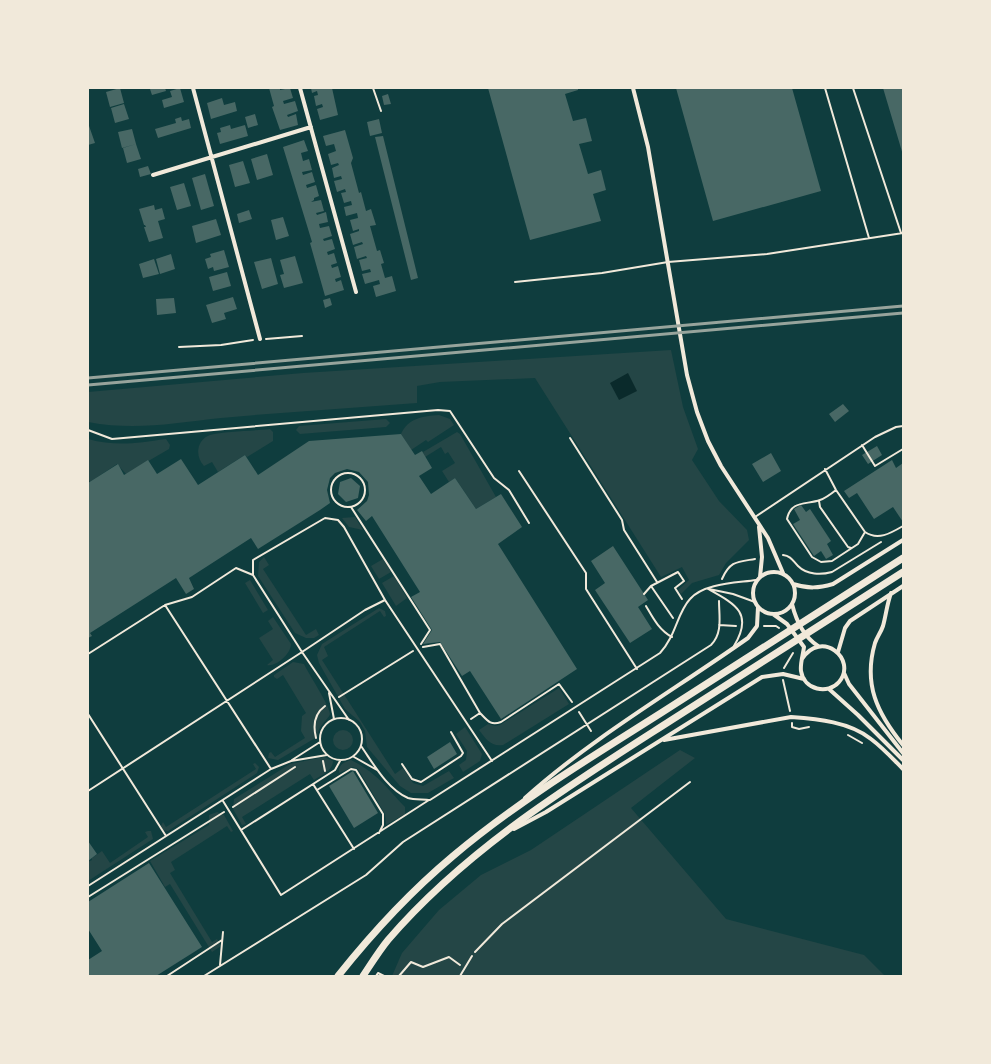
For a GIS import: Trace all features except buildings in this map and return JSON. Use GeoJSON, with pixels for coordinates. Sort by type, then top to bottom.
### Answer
{"type":"FeatureCollection","features":[{"type":"Feature","properties":{"kind":"main road"},"geometry":{"type":"LineString","coordinates":[[338,976],[374,932],[405,900],[453,856],[506,814],[903,558]]}},
{"type":"Feature","properties":{"kind":"main road"},"geometry":{"type":"LineString","coordinates":[[363,976],[387,941],[418,907],[499,837],[532,811],[903,572]]}},
{"type":"Feature","properties":{"kind":"street"},"geometry":{"type":"LineString","coordinates":[[193,88],[210,157],[260,339]]}},
{"type":"Feature","properties":{"kind":"street"},"geometry":{"type":"LineString","coordinates":[[300,88],[356,292]]}},
{"type":"Feature","properties":{"kind":"street"},"geometry":{"type":"LineString","coordinates":[[633,88],[648,147],[688,375],[697,412],[708,441],[721,466],[758,525],[768,538],[783,573],[793,584],[795,590],[792,604],[801,628],[810,641],[818,646],[832,648],[838,652],[842,658],[844,673],[849,684],[903,753]]}},
{"type":"Feature","properties":{"kind":"street"},"geometry":{"type":"LineString","coordinates":[[154,175],[311,128]]}},
{"type":"Feature","properties":{"kind":"street"},"geometry":{"type":"LineString","coordinates":[[758,525],[762,557],[758,578],[753,587],[755,602],[762,611],[773,614],[794,632],[804,647],[801,666],[804,679]]}},
{"type":"Feature","properties":{"kind":"street"},"geometry":{"type":"LineString","coordinates":[[793,584],[820,588],[833,584],[903,540]]}},
{"type":"Feature","properties":{"kind":"street"},"geometry":{"type":"LineString","coordinates":[[758,578],[767,572],[783,573]]}},
{"type":"Feature","properties":{"kind":"street"},"geometry":{"type":"LineString","coordinates":[[838,652],[845,628],[850,622],[903,586]]}},
{"type":"Feature","properties":{"kind":"street"},"geometry":{"type":"LineString","coordinates":[[891,593],[883,625],[876,642],[870,675],[875,701],[887,725],[903,745]]}},
{"type":"Feature","properties":{"kind":"street"},"geometry":{"type":"LineString","coordinates":[[773,614],[784,612],[792,604]]}},
{"type":"Feature","properties":{"kind":"street"},"geometry":{"type":"LineString","coordinates":[[506,814],[548,776],[640,710],[748,638],[757,626],[758,607]]}},
{"type":"Feature","properties":{"kind":"street"},"geometry":{"type":"LineString","coordinates":[[802,659],[812,649],[818,646]]}},
{"type":"Feature","properties":{"kind":"street"},"geometry":{"type":"LineString","coordinates":[[499,837],[546,812],[762,677],[783,674],[804,679],[815,688],[829,689],[836,685],[844,673]]}},
{"type":"Feature","properties":{"kind":"street"},"geometry":{"type":"LineString","coordinates":[[829,689],[858,714],[903,760]]}},
{"type":"Feature","properties":{"kind":"street"},"geometry":{"type":"LineString","coordinates":[[661,740],[791,717],[811,718],[836,723],[871,738],[903,769]]}},
{"type":"Feature","properties":{"kind":"lane"},"geometry":{"type":"LineString","coordinates":[[373,88],[382,110]]}},
{"type":"Feature","properties":{"kind":"lane"},"geometry":{"type":"LineString","coordinates":[[825,88],[869,238]]}},
{"type":"Feature","properties":{"kind":"lane"},"geometry":{"type":"LineString","coordinates":[[515,282],[602,273],[668,262],[767,254],[902,233],[853,88]]}},
{"type":"Feature","properties":{"kind":"lane"},"geometry":{"type":"LineString","coordinates":[[88,430],[112,439],[438,410],[450,411],[494,478],[509,490],[529,523]]}},
{"type":"Feature","properties":{"kind":"lane"},"geometry":{"type":"LineString","coordinates":[[754,518],[862,445],[896,427],[903,426]]}},
{"type":"Feature","properties":{"kind":"lane"},"geometry":{"type":"LineString","coordinates":[[862,445],[875,466],[903,449]]}},
{"type":"Feature","properties":{"kind":"lane"},"geometry":{"type":"LineString","coordinates":[[825,469],[836,490],[865,532],[871,536],[888,535],[903,526]]}},
{"type":"Feature","properties":{"kind":"lane"},"geometry":{"type":"LineString","coordinates":[[519,471],[586,573],[586,589],[636,669]]}},
{"type":"Feature","properties":{"kind":"lane"},"geometry":{"type":"LineString","coordinates":[[836,490],[819,501],[802,502],[792,509],[787,519],[812,557],[822,562],[832,561],[858,544],[865,532]]}},
{"type":"Feature","properties":{"kind":"lane"},"geometry":{"type":"LineString","coordinates":[[819,501],[820,507],[848,547],[851,549]]}},
{"type":"Feature","properties":{"kind":"lane"},"geometry":{"type":"LineString","coordinates":[[253,575],[254,560],[325,518],[338,520],[344,527],[385,600],[492,761]]}},
{"type":"Feature","properties":{"kind":"lane"},"geometry":{"type":"LineString","coordinates":[[88,654],[165,605],[192,597],[236,568],[253,575],[334,700],[349,720],[359,728],[362,734],[361,746],[354,757],[340,761],[327,755],[319,742]]}},
{"type":"Feature","properties":{"kind":"lane"},"geometry":{"type":"LineString","coordinates":[[223,801],[281,895],[660,653],[669,643],[690,599],[721,584],[758,578]]}},
{"type":"Feature","properties":{"kind":"lane"},"geometry":{"type":"LineString","coordinates":[[708,589],[733,594],[755,602]]}},
{"type":"Feature","properties":{"kind":"lane"},"geometry":{"type":"LineString","coordinates":[[708,589],[729,600],[736,606],[742,617],[743,626],[733,648]]}},
{"type":"Feature","properties":{"kind":"lane"},"geometry":{"type":"LineString","coordinates":[[88,791],[365,610],[385,600]]}},
{"type":"Feature","properties":{"kind":"lane"},"geometry":{"type":"LineString","coordinates":[[165,605],[271,769]]}},
{"type":"Feature","properties":{"kind":"lane"},"geometry":{"type":"LineString","coordinates":[[646,606],[659,626],[665,633],[672,637]]}},
{"type":"Feature","properties":{"kind":"lane"},"geometry":{"type":"LineString","coordinates":[[329,692],[334,720]]}},
{"type":"Feature","properties":{"kind":"lane"},"geometry":{"type":"LineString","coordinates":[[88,714],[166,836]]}},
{"type":"Feature","properties":{"kind":"lane"},"geometry":{"type":"LineString","coordinates":[[291,761],[319,742],[324,727],[328,722],[334,720],[349,720]]}},
{"type":"Feature","properties":{"kind":"lane"},"geometry":{"type":"LineString","coordinates":[[402,764],[412,779],[421,782],[463,753],[451,732]]}},
{"type":"Feature","properties":{"kind":"lane"},"geometry":{"type":"LineString","coordinates":[[361,746],[378,770],[394,788],[408,798],[430,800]]}},
{"type":"Feature","properties":{"kind":"lane"},"geometry":{"type":"LineString","coordinates":[[88,886],[271,769],[291,761],[327,755]]}},
{"type":"Feature","properties":{"kind":"lane"},"geometry":{"type":"LineString","coordinates":[[354,757],[378,770]]}},
{"type":"Feature","properties":{"kind":"lane"},"geometry":{"type":"LineString","coordinates":[[241,830],[335,770],[340,761]]}},
{"type":"Feature","properties":{"kind":"lane"},"geometry":{"type":"LineString","coordinates":[[317,790],[351,769],[356,770],[382,814],[383,825],[378,834]]}},
{"type":"Feature","properties":{"kind":"lane"},"geometry":{"type":"LineString","coordinates":[[313,784],[354,849]]}},
{"type":"Feature","properties":{"kind":"lane"},"geometry":{"type":"LineString","coordinates":[[460,976],[472,956]]}},
{"type":"Feature","properties":{"kind":"path"},"geometry":{"type":"LineString","coordinates":[[180,347],[221,345],[260,339],[302,336]]}},
{"type":"Feature","properties":{"kind":"path"},"geometry":{"type":"LineString","coordinates":[[570,438],[622,520],[624,530],[656,582]]}},
{"type":"Feature","properties":{"kind":"path"},"geometry":{"type":"LineString","coordinates":[[348,473],[355,475],[360,479],[364,485],[365,492],[358,504],[351,507],[344,507],[338,504],[333,499],[331,492],[332,485],[336,479],[348,473]]}},
{"type":"Feature","properties":{"kind":"path"},"geometry":{"type":"LineString","coordinates":[[351,507],[430,630],[419,647],[440,644],[480,713],[489,722],[494,724],[501,722],[559,684],[591,731]]}},
{"type":"Feature","properties":{"kind":"path"},"geometry":{"type":"LineString","coordinates":[[850,562],[883,542]]}},
{"type":"Feature","properties":{"kind":"path"},"geometry":{"type":"LineString","coordinates":[[644,594],[656,582],[678,572],[684,581],[675,588],[682,599]]}},
{"type":"Feature","properties":{"kind":"path"},"geometry":{"type":"LineString","coordinates":[[651,586],[672,618]]}},
{"type":"Feature","properties":{"kind":"path"},"geometry":{"type":"LineString","coordinates":[[204,976],[366,875],[403,842],[711,644],[717,639],[720,626]]}},
{"type":"Feature","properties":{"kind":"path"},"geometry":{"type":"LineString","coordinates":[[334,700],[417,648]]}},
{"type":"Feature","properties":{"kind":"path"},"geometry":{"type":"LineString","coordinates":[[319,742],[314,730],[315,720],[321,709],[331,702]]}},
{"type":"Feature","properties":{"kind":"path"},"geometry":{"type":"LineString","coordinates":[[466,722],[480,713]]}},
{"type":"Feature","properties":{"kind":"path"},"geometry":{"type":"LineString","coordinates":[[321,756],[326,776]]}},
{"type":"Feature","properties":{"kind":"path"},"geometry":{"type":"LineString","coordinates":[[88,898],[297,766]]}},
{"type":"Feature","properties":{"kind":"path"},"geometry":{"type":"LineString","coordinates":[[472,956],[485,939],[502,924],[690,782]]}},
{"type":"Feature","properties":{"kind":"path"},"geometry":{"type":"LineString","coordinates":[[220,965],[223,932]]}},
{"type":"Feature","properties":{"kind":"path"},"geometry":{"type":"LineString","coordinates":[[168,976],[222,940]]}},
{"type":"Feature","properties":{"kind":"path"},"geometry":{"type":"LineString","coordinates":[[399,976],[411,962],[423,967],[449,957],[464,968]]}},
{"type":"Feature","properties":{"kind":"path"},"geometry":{"type":"LineString","coordinates":[[376,976],[378,973],[384,976]]}},
{"type":"Feature","properties":{"kind":"shaded area"},"geometry":{"type":"Polygon","coordinates":[[[671,350],[683,407],[698,449],[692,460],[719,501],[747,530],[749,540],[726,563],[719,575],[692,583],[681,594],[678,590],[689,580],[682,567],[661,577],[535,378],[440,382],[417,386],[417,403],[245,416],[139,426],[106,425],[88,422],[88,392],[303,373],[671,350]]]}},
{"type":"Feature","properties":{"kind":"shaded area"},"geometry":{"type":"Polygon","coordinates":[[[628,373],[637,391],[619,400],[610,383],[628,373]]]}},
{"type":"Feature","properties":{"kind":"shaded area"},"geometry":{"type":"Polygon","coordinates":[[[439,415],[450,419],[454,425],[428,442],[426,440],[411,450],[401,434],[408,424],[422,417],[439,415]]]}},
{"type":"Feature","properties":{"kind":"shaded area"},"geometry":{"type":"Polygon","coordinates":[[[386,419],[390,423],[386,427],[300,434],[296,430],[299,426],[386,419]]]}},
{"type":"Feature","properties":{"kind":"shaded area"},"geometry":{"type":"Polygon","coordinates":[[[270,429],[273,432],[273,441],[247,457],[245,455],[218,472],[212,462],[204,466],[199,458],[198,449],[205,437],[223,433],[270,429]]]}},
{"type":"Feature","properties":{"kind":"shaded area"},"geometry":{"type":"Polygon","coordinates":[[[457,432],[460,434],[496,497],[476,509],[455,478],[449,482],[442,471],[455,463],[448,452],[445,454],[441,447],[425,457],[423,452],[457,432]]]}},
{"type":"Feature","properties":{"kind":"shaded area"},"geometry":{"type":"Polygon","coordinates":[[[88,439],[118,444],[166,439],[170,445],[169,449],[126,474],[117,464],[90,482],[88,478],[88,439]]]}},
{"type":"Feature","properties":{"kind":"shaded area"},"geometry":{"type":"Polygon","coordinates":[[[355,517],[363,530],[349,527],[342,518],[355,517]]]}},
{"type":"Feature","properties":{"kind":"shaded area"},"geometry":{"type":"Polygon","coordinates":[[[264,557],[269,565],[263,569],[306,635],[316,629],[319,635],[314,638],[306,638],[295,633],[258,576],[259,562],[264,557]]]}},
{"type":"Feature","properties":{"kind":"shaded area"},"geometry":{"type":"Polygon","coordinates":[[[383,559],[391,572],[379,579],[371,566],[383,559]]]}},
{"type":"Feature","properties":{"kind":"shaded area"},"geometry":{"type":"Polygon","coordinates":[[[394,576],[407,598],[396,606],[382,583],[394,576]]]}},
{"type":"Feature","properties":{"kind":"shaded area"},"geometry":{"type":"Polygon","coordinates":[[[250,580],[268,610],[263,613],[245,583],[250,580]]]}},
{"type":"Feature","properties":{"kind":"shaded area"},"geometry":{"type":"Polygon","coordinates":[[[379,608],[385,611],[386,616],[384,617],[380,611],[324,647],[328,656],[322,660],[395,774],[403,768],[413,783],[423,786],[449,771],[454,778],[428,793],[411,793],[400,786],[367,747],[365,731],[360,722],[345,709],[319,663],[317,655],[322,644],[379,608]]]}},
{"type":"Feature","properties":{"kind":"shaded area"},"geometry":{"type":"Polygon","coordinates":[[[273,617],[291,644],[289,652],[286,656],[275,664],[267,665],[273,660],[259,638],[273,629],[268,621],[273,617]]]}},
{"type":"Feature","properties":{"kind":"shaded area"},"geometry":{"type":"Polygon","coordinates":[[[293,662],[304,664],[330,714],[319,729],[317,737],[278,760],[268,758],[269,753],[271,752],[275,757],[305,738],[301,731],[302,716],[306,713],[283,675],[277,679],[274,677],[274,675],[293,662]]]}},
{"type":"Feature","properties":{"kind":"shaded area"},"geometry":{"type":"Polygon","coordinates":[[[559,688],[569,704],[503,745],[492,744],[479,730],[488,724],[495,726],[500,725],[559,688]]]}},
{"type":"Feature","properties":{"kind":"shaded area"},"geometry":{"type":"Polygon","coordinates":[[[465,727],[482,754],[480,761],[463,772],[459,765],[466,760],[467,751],[456,734],[465,727]]]}},
{"type":"Feature","properties":{"kind":"shaded area"},"geometry":{"type":"Polygon","coordinates":[[[339,730],[347,730],[353,736],[353,744],[347,750],[339,750],[333,744],[333,736],[339,730]]]}},
{"type":"Feature","properties":{"kind":"shaded area"},"geometry":{"type":"Polygon","coordinates":[[[680,750],[695,758],[631,808],[726,919],[864,955],[885,976],[392,976],[402,953],[439,910],[481,875],[531,850],[680,750]]]}},
{"type":"Feature","properties":{"kind":"shaded area"},"geometry":{"type":"Polygon","coordinates":[[[324,757],[333,761],[331,767],[326,772],[314,780],[310,774],[242,817],[246,824],[242,825],[233,809],[234,799],[290,764],[324,757]]]}},
{"type":"Feature","properties":{"kind":"shaded area"},"geometry":{"type":"Polygon","coordinates":[[[351,760],[368,770],[381,781],[405,807],[405,814],[386,825],[385,814],[358,769],[353,767],[339,773],[339,768],[342,764],[351,760]]]}},
{"type":"Feature","properties":{"kind":"shaded area"},"geometry":{"type":"Polygon","coordinates":[[[255,763],[259,767],[257,773],[168,831],[163,830],[161,826],[163,822],[166,827],[256,769],[253,764],[255,763]]]}},
{"type":"Feature","properties":{"kind":"shaded area"},"geometry":{"type":"Polygon","coordinates":[[[217,812],[224,815],[233,831],[231,832],[227,826],[171,862],[175,870],[170,873],[212,942],[217,939],[221,946],[212,952],[170,884],[165,887],[150,861],[209,825],[209,815],[217,812]]]}},
{"type":"Feature","properties":{"kind":"shaded area"},"geometry":{"type":"Polygon","coordinates":[[[151,831],[153,839],[88,881],[88,862],[92,860],[92,858],[102,851],[110,863],[148,837],[145,832],[151,831]]]}},
{"type":"Feature","properties":{"kind":"railway"},"geometry":{"type":"LineString","coordinates":[[88,378],[903,306]]}},
{"type":"Feature","properties":{"kind":"railway"},"geometry":{"type":"LineString","coordinates":[[88,385],[903,313]]}}]}
